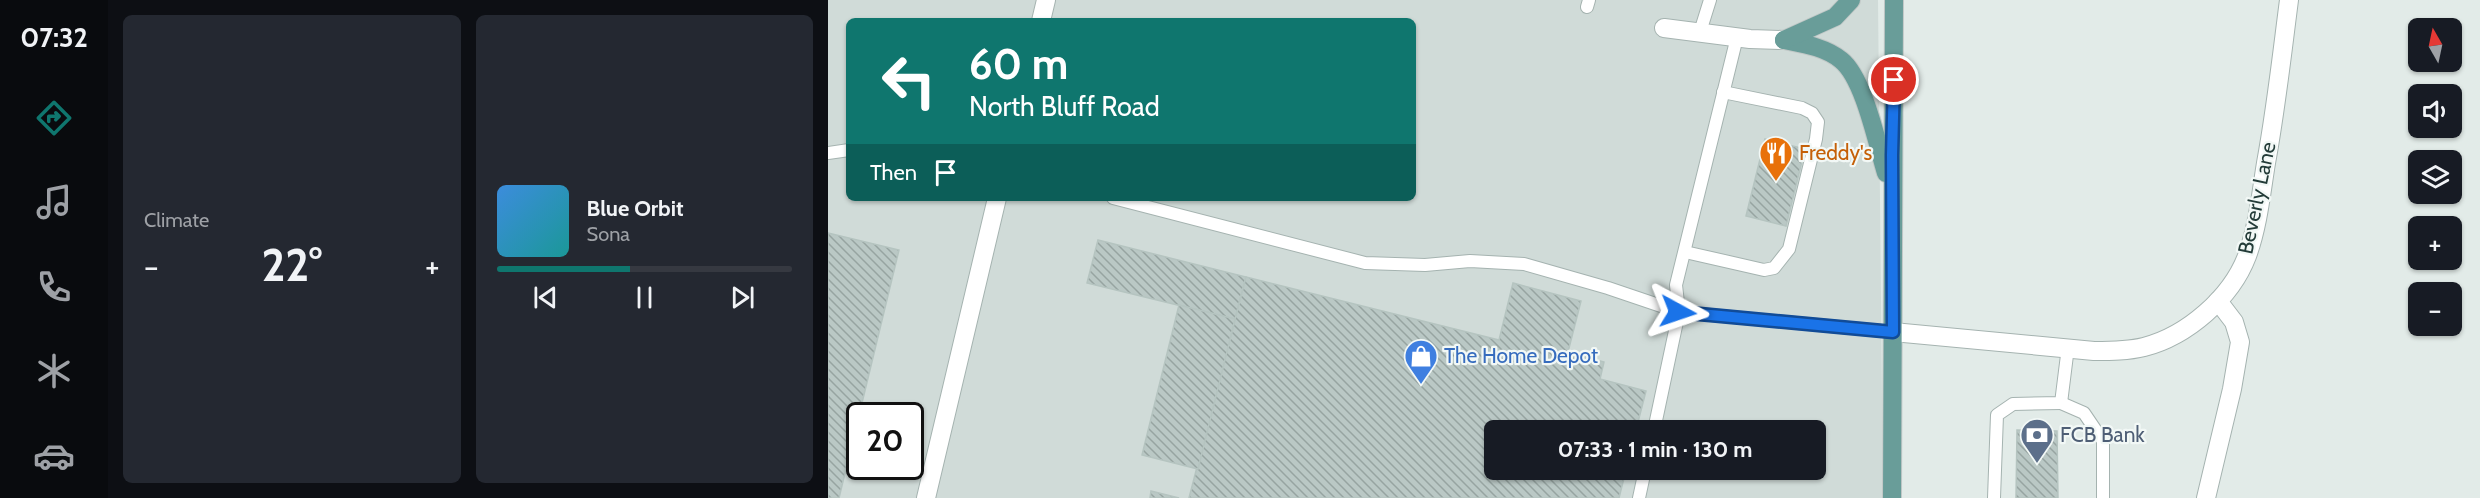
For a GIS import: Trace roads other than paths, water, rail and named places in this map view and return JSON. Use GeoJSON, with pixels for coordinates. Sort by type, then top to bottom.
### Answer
{"type":"FeatureCollection","features":[{"type":"Feature","properties":{"kind":"main road"},"geometry":{"type":"LineString","coordinates":[[1784,40],[1834,16],[1851,0]]}},
{"type":"Feature","properties":{"kind":"main road"},"geometry":{"type":"LineString","coordinates":[[1892,498],[1894,0]]}},
{"type":"Feature","properties":{"kind":"main road"},"geometry":{"type":"LineString","coordinates":[[1784,40],[1825,51],[1842,60],[1850,70],[1863,99],[1892,195]]}},
{"type":"Feature","properties":{"kind":"street"},"geometry":{"type":"LineString","coordinates":[[1042,18],[1046,0]]}},
{"type":"Feature","properties":{"kind":"street","name":"Beverly Lane"},"geometry":{"type":"LineString","coordinates":[[1893,332],[2094,351],[2143,347],[2173,335],[2196,321],[2234,283],[2255,227],[2289,0]]}},
{"type":"Feature","properties":{"kind":"street"},"geometry":{"type":"LineString","coordinates":[[1664,28],[1784,40]]}},
{"type":"Feature","properties":{"kind":"street"},"geometry":{"type":"LineString","coordinates":[[926,498],[996,201]]}},
{"type":"Feature","properties":{"kind":"street"},"geometry":{"type":"LineString","coordinates":[[2206,498],[2241,342],[2234,322],[2218,301]]}},
{"type":"Feature","properties":{"kind":"lane"},"geometry":{"type":"LineString","coordinates":[[1700,32],[1710,0]]}},
{"type":"Feature","properties":{"kind":"lane"},"geometry":{"type":"LineString","coordinates":[[1656,420],[1678,312],[1676,285],[1737,37]]}},
{"type":"Feature","properties":{"kind":"lane"},"geometry":{"type":"LineString","coordinates":[[1685,252],[1764,270],[1774,268],[1789,249],[1816,139],[1819,126],[1816,117],[1802,108],[1723,92]]}},
{"type":"Feature","properties":{"kind":"lane"},"geometry":{"type":"LineString","coordinates":[[828,153],[846,150]]}},
{"type":"Feature","properties":{"kind":"lane"},"geometry":{"type":"LineString","coordinates":[[1125,201],[1365,263],[1425,265],[1470,261],[1524,264],[1608,288],[1678,312],[1893,332]]}},
{"type":"Feature","properties":{"kind":"lane"},"geometry":{"type":"LineString","coordinates":[[2061,403],[2067,347]]}},
{"type":"Feature","properties":{"kind":"lane"},"geometry":{"type":"LineString","coordinates":[[1994,498],[1997,415],[2013,404],[2061,403],[2084,413],[2103,441],[2103,498]]}},
{"type":"Feature","properties":{"kind":"lane"},"geometry":{"type":"LineString","coordinates":[[1639,498],[1643,480]]}},
{"type":"Feature","properties":{"kind":"place","name":"Freddy's"},"geometry":{"type":"Point","coordinates":[1776,182]}},
{"type":"Feature","properties":{"kind":"place","name":"The Home Depot"},"geometry":{"type":"Point","coordinates":[1421,385]}},
{"type":"Feature","properties":{"kind":"place","name":"FCB Bank"},"geometry":{"type":"Point","coordinates":[2037,464]}}]}
